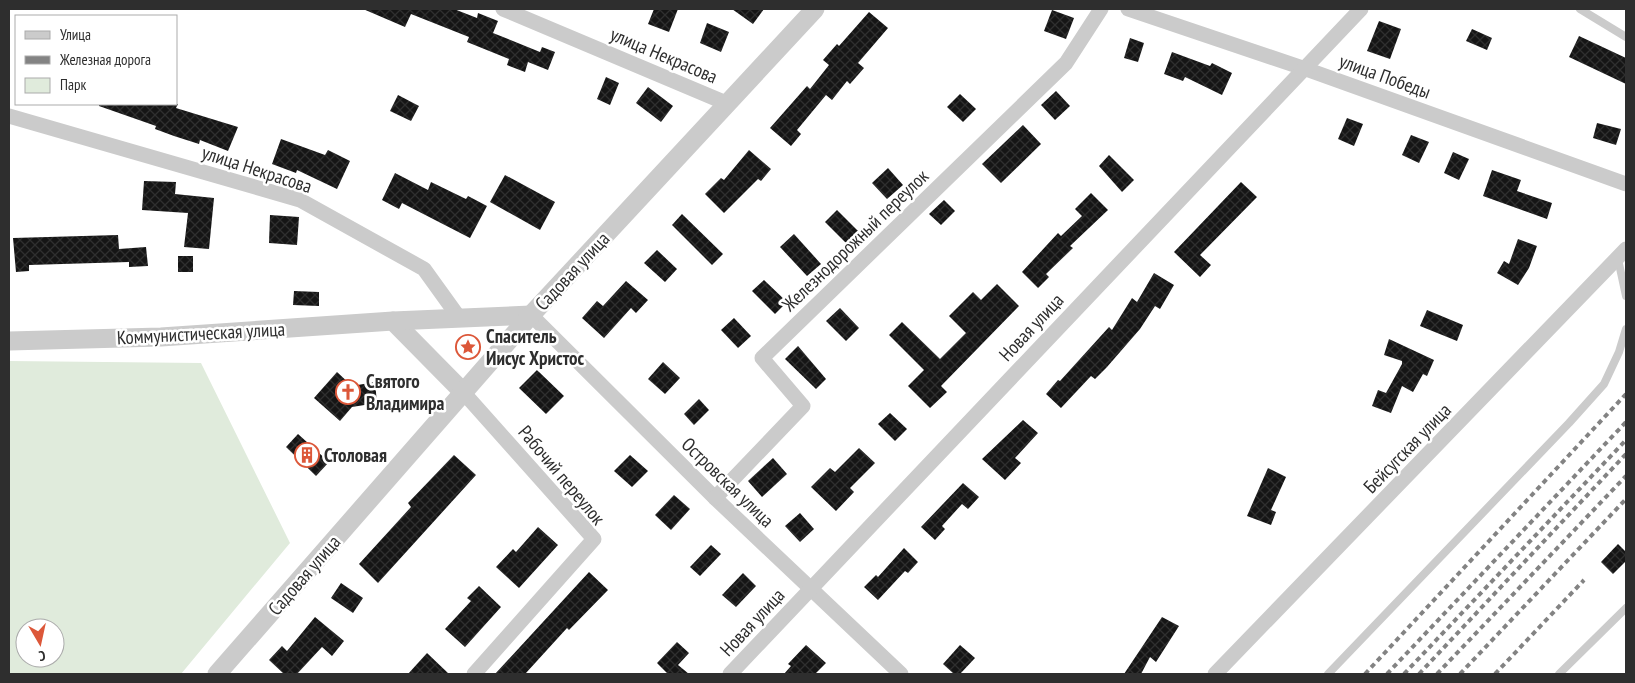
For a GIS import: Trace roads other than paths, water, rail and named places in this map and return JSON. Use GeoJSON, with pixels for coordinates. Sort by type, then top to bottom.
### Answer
{"type":"FeatureCollection","features":[{"type":"Feature","properties":{"kind":"street","name":"улица Некрасова"},"geometry":{"type":"LineString","coordinates":[[504,9],[726,103]]}},
{"type":"Feature","properties":{"kind":"street","name":"Садовая улица"},"geometry":{"type":"LineString","coordinates":[[218,674],[531,315],[815,9]]}},
{"type":"Feature","properties":{"kind":"street","name":"Железнодорожный переулок"},"geometry":{"type":"LineString","coordinates":[[715,498],[803,406],[762,358],[1066,62],[1101,9]]}},
{"type":"Feature","properties":{"kind":"street","name":"улица Победы"},"geometry":{"type":"LineString","coordinates":[[1128,9],[1303,68],[1626,184]]}},
{"type":"Feature","properties":{"kind":"street","name":"Новая улица"},"geometry":{"type":"LineString","coordinates":[[730,674],[1361,9]]}},
{"type":"Feature","properties":{"kind":"street","name":"улица Некрасова"},"geometry":{"type":"LineString","coordinates":[[9,116],[300,200],[424,269],[460,319]]}},
{"type":"Feature","properties":{"kind":"street","name":"Бейсугская улица"},"geometry":{"type":"LineString","coordinates":[[1215,674],[1622,254]]}},
{"type":"Feature","properties":{"kind":"street","name":"Островская улица"},"geometry":{"type":"LineString","coordinates":[[531,315],[715,498],[900,674]]}},
{"type":"Feature","properties":{"kind":"street","name":"Коммунистическая улица"},"geometry":{"type":"LineString","coordinates":[[9,341],[161,337],[393,321],[531,315]]}},
{"type":"Feature","properties":{"kind":"street"},"geometry":{"type":"LineString","coordinates":[[393,321],[463,392]]}},
{"type":"Feature","properties":{"kind":"street","name":"Рабочий переулок"},"geometry":{"type":"LineString","coordinates":[[463,392],[594,539],[474,674]]}},
{"type":"Feature","properties":{"kind":"lane"},"geometry":{"type":"LineString","coordinates":[[1580,9],[1626,37]]}},
{"type":"Feature","properties":{"kind":"lane"},"geometry":{"type":"LineString","coordinates":[[1622,254],[1626,296]]}},
{"type":"Feature","properties":{"kind":"lane"},"geometry":{"type":"LineString","coordinates":[[1328,674],[1570,423],[1604,384],[1619,352],[1626,330]]}},
{"type":"Feature","properties":{"kind":"lane"},"geometry":{"type":"LineString","coordinates":[[1619,352],[1626,347]]}},
{"type":"Feature","properties":{"kind":"lane"},"geometry":{"type":"LineString","coordinates":[[1559,674],[1626,608]]}},
{"type":"Feature","properties":{"kind":"railway"},"geometry":{"type":"LineString","coordinates":[[1365,674],[1626,394]]}},
{"type":"Feature","properties":{"kind":"railway"},"geometry":{"type":"LineString","coordinates":[[1387,674],[1626,422]]}},
{"type":"Feature","properties":{"kind":"railway"},"geometry":{"type":"LineString","coordinates":[[1404,674],[1626,440]]}},
{"type":"Feature","properties":{"kind":"railway"},"geometry":{"type":"LineString","coordinates":[[1419,674],[1626,454]]}},
{"type":"Feature","properties":{"kind":"railway"},"geometry":{"type":"LineString","coordinates":[[1437,674],[1626,476]]}},
{"type":"Feature","properties":{"kind":"railway"},"geometry":{"type":"LineString","coordinates":[[1460,674],[1626,499]]}},
{"type":"Feature","properties":{"kind":"railway"},"geometry":{"type":"LineString","coordinates":[[1495,674],[1584,580]]}},
{"type":"Feature","properties":{"kind":"place","name":"Спаситель Иисус Христос"},"geometry":{"type":"Point","coordinates":[468,347]}},
{"type":"Feature","properties":{"kind":"place","name":"Святого Владимира"},"geometry":{"type":"Point","coordinates":[348,392]}},
{"type":"Feature","properties":{"kind":"place","name":"Столовая"},"geometry":{"type":"Point","coordinates":[307,455]}}]}
